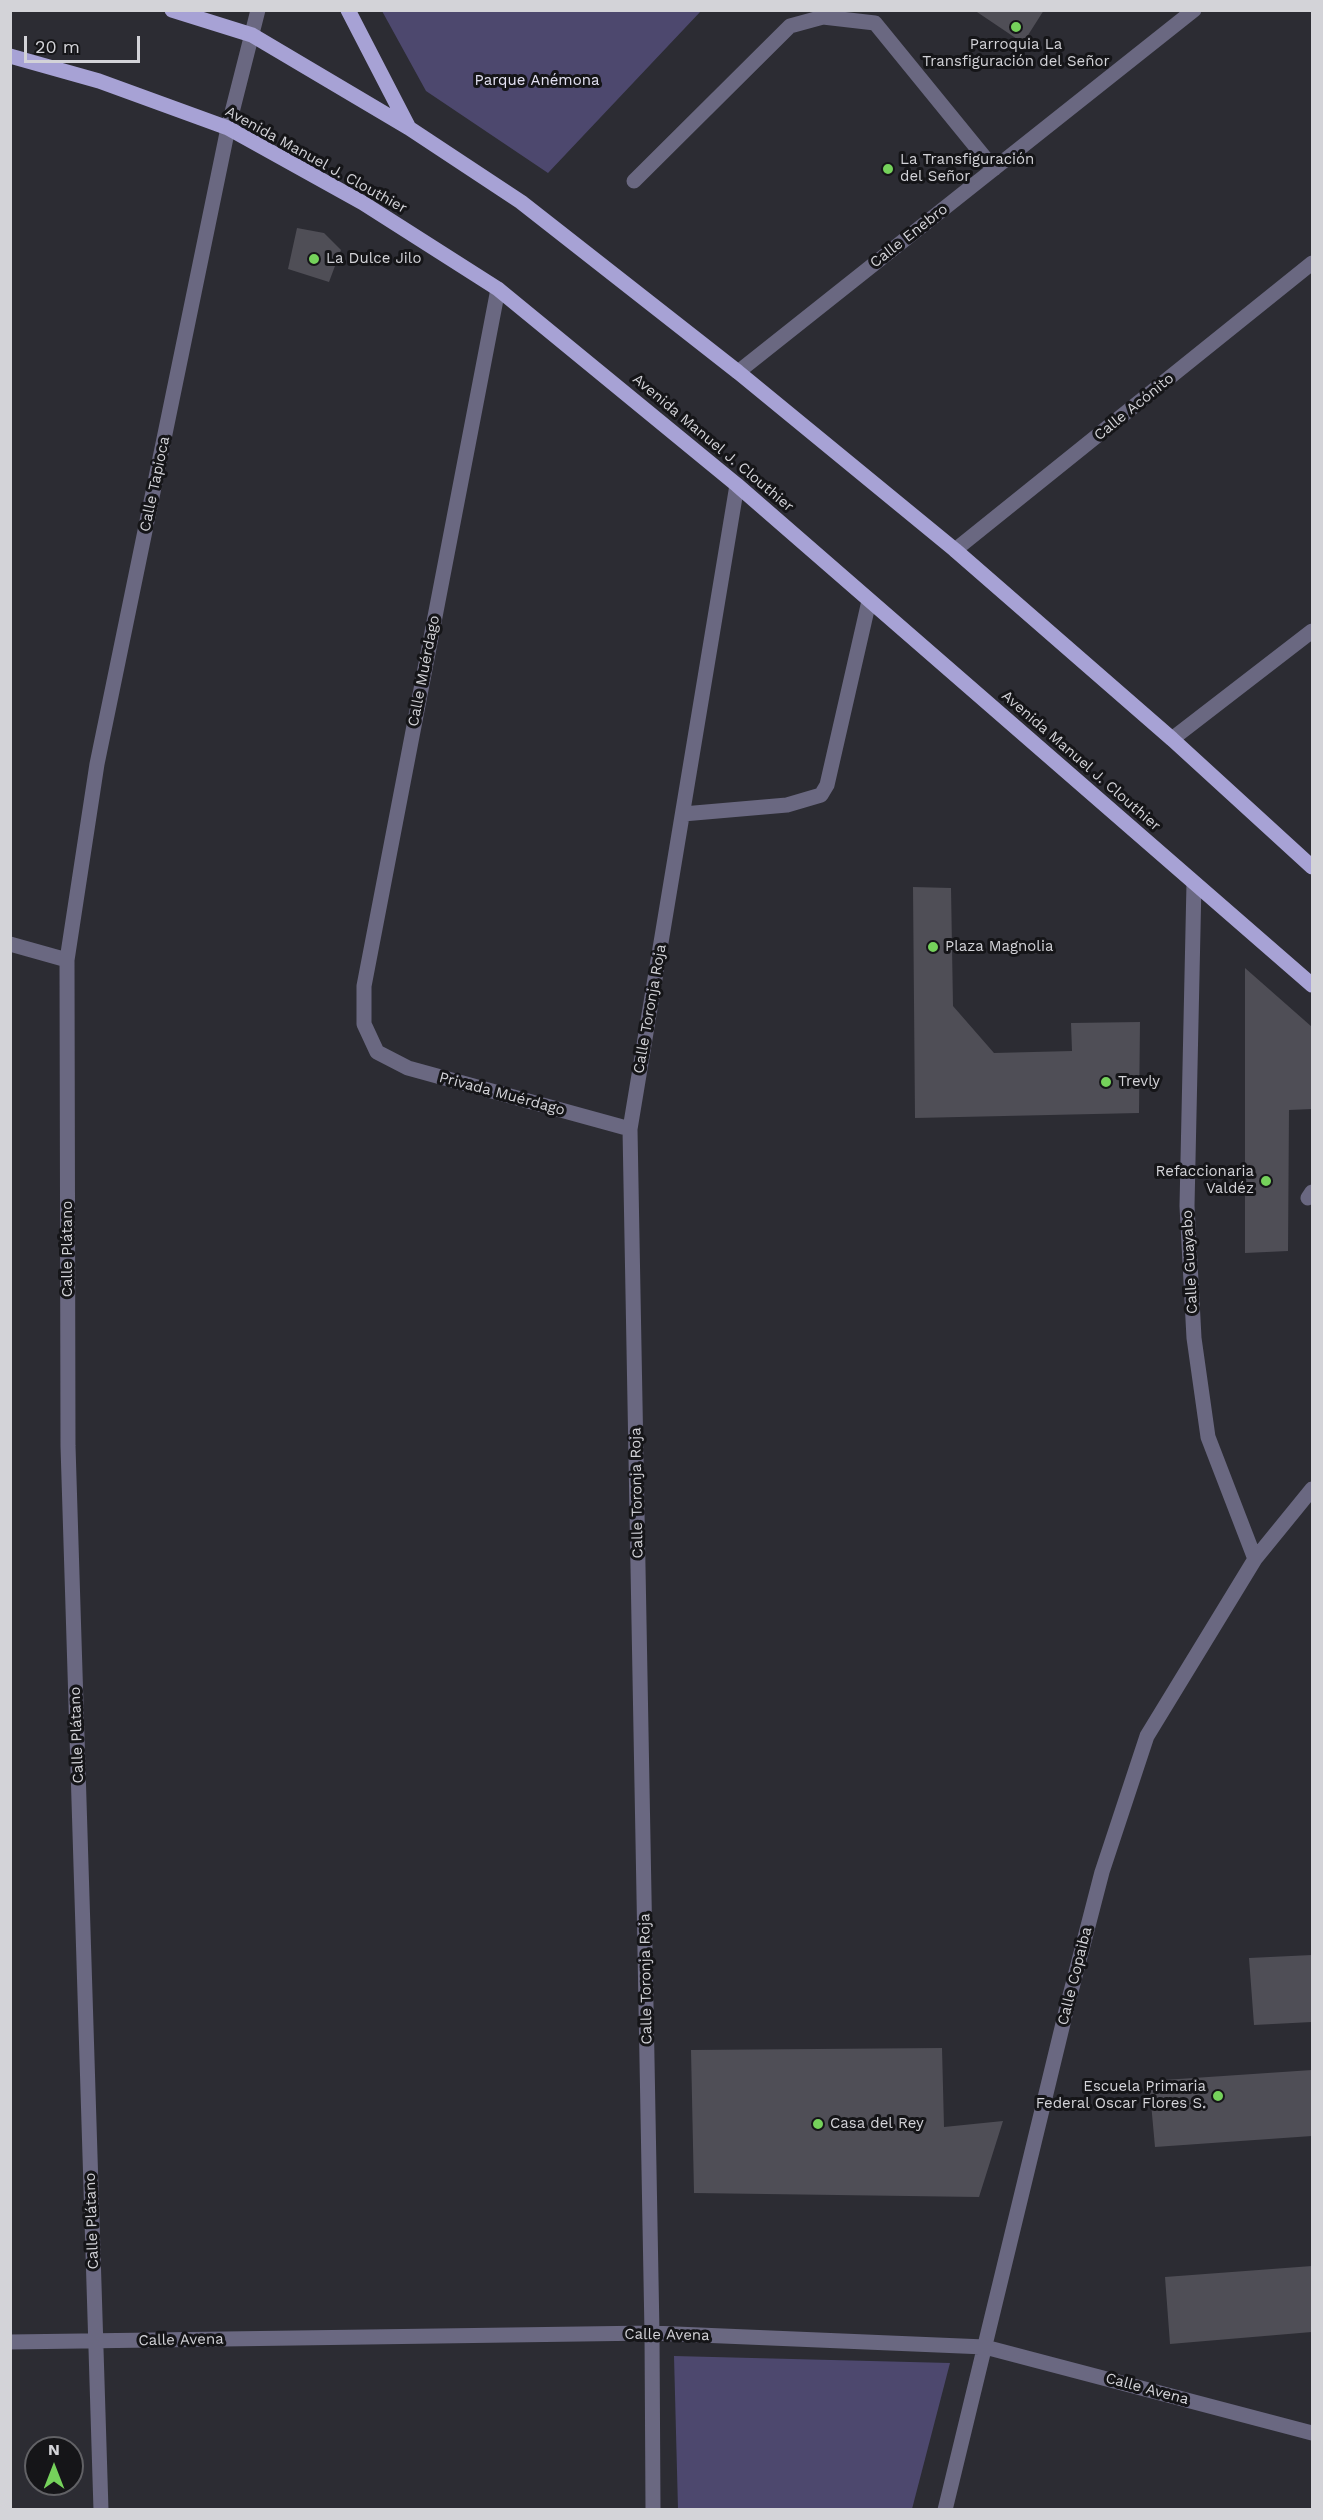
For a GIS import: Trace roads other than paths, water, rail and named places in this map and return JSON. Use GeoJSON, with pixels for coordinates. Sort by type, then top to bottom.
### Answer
{"type":"FeatureCollection","features":[{"type":"Feature","properties":{"kind":"main road"},"geometry":{"type":"LineString","coordinates":[[172,10],[252,35],[409,128],[521,202],[738,372],[955,550],[1172,739],[1312,867]]}},
{"type":"Feature","properties":{"kind":"main road"},"geometry":{"type":"LineString","coordinates":[[348,10],[409,128]]}},
{"type":"Feature","properties":{"kind":"main road","name":"Avenida Manuel J. Clouthier"},"geometry":{"type":"LineString","coordinates":[[10,56],[99,81],[228,128],[363,203],[498,289],[737,485],[1312,985]]}},
{"type":"Feature","properties":{"kind":"street","name":"Calle Tapioca"},"geometry":{"type":"LineString","coordinates":[[67,960],[97,764],[228,128],[258,10]]}},
{"type":"Feature","properties":{"kind":"street","name":"Calle Enebro"},"geometry":{"type":"LineString","coordinates":[[738,372],[1194,10]]}},
{"type":"Feature","properties":{"kind":"street"},"geometry":{"type":"LineString","coordinates":[[634,181],[790,26],[823,17],[875,23],[994,169]]}},
{"type":"Feature","properties":{"kind":"street","name":"Calle Acónito"},"geometry":{"type":"LineString","coordinates":[[955,550],[1312,263]]}},
{"type":"Feature","properties":{"kind":"street","name":"Calle Muérdago"},"geometry":{"type":"LineString","coordinates":[[377,1052],[364,1024],[364,986],[498,289]]}},
{"type":"Feature","properties":{"kind":"street","name":"Calle Toronja Roja"},"geometry":{"type":"LineString","coordinates":[[653,2510],[652,2333],[630,1129],[737,485]]}},
{"type":"Feature","properties":{"kind":"street"},"geometry":{"type":"LineString","coordinates":[[683,814],[787,805],[821,795],[827,785],[869,601]]}},
{"type":"Feature","properties":{"kind":"street"},"geometry":{"type":"LineString","coordinates":[[1172,739],[1312,631]]}},
{"type":"Feature","properties":{"kind":"street","name":"Calle Guayabo"},"geometry":{"type":"LineString","coordinates":[[1194,883],[1187,1206],[1194,1338],[1208,1437],[1255,1559]]}},
{"type":"Feature","properties":{"kind":"street"},"geometry":{"type":"LineString","coordinates":[[10,944],[67,960]]}},
{"type":"Feature","properties":{"kind":"street","name":"Calle Plátano"},"geometry":{"type":"LineString","coordinates":[[67,960],[68,1446],[101,2510]]}},
{"type":"Feature","properties":{"kind":"street","name":"Privada Muérdago"},"geometry":{"type":"LineString","coordinates":[[377,1052],[408,1068],[630,1129]]}},
{"type":"Feature","properties":{"kind":"street","name":"Calle Copaiba"},"geometry":{"type":"LineString","coordinates":[[945,2510],[1102,1872],[1147,1736],[1255,1559],[1312,1489]]}},
{"type":"Feature","properties":{"kind":"street","name":"Calle Avena"},"geometry":{"type":"LineString","coordinates":[[10,2342],[652,2333],[985,2347],[1312,2433]]}},
{"type":"Feature","properties":{"kind":"place","name":"Parroquia La Transfiguración del Señor"},"geometry":{"type":"Point","coordinates":[1016,27]}},
{"type":"Feature","properties":{"kind":"place","name":"La Transfiguración del Señor"},"geometry":{"type":"Point","coordinates":[888,169]}},
{"type":"Feature","properties":{"kind":"place","name":"La Dulce Jilo"},"geometry":{"type":"Point","coordinates":[314,259]}},
{"type":"Feature","properties":{"kind":"place","name":"Plaza Magnolia"},"geometry":{"type":"Point","coordinates":[933,947]}},
{"type":"Feature","properties":{"kind":"place","name":"Trevly"},"geometry":{"type":"Point","coordinates":[1106,1082]}},
{"type":"Feature","properties":{"kind":"place","name":"Refaccionaria Valdéz"},"geometry":{"type":"Point","coordinates":[1266,1181]}},
{"type":"Feature","properties":{"kind":"place","name":"Escuela Primaria Federal Oscar Flores S."},"geometry":{"type":"Point","coordinates":[1218,2096]}},
{"type":"Feature","properties":{"kind":"place","name":"Casa del Rey"},"geometry":{"type":"Point","coordinates":[818,2124]}},
{"type":"Feature","properties":{"kind":"park label","name":"Parque Anémona"},"geometry":{"type":"Point","coordinates":[537,81]}}]}
